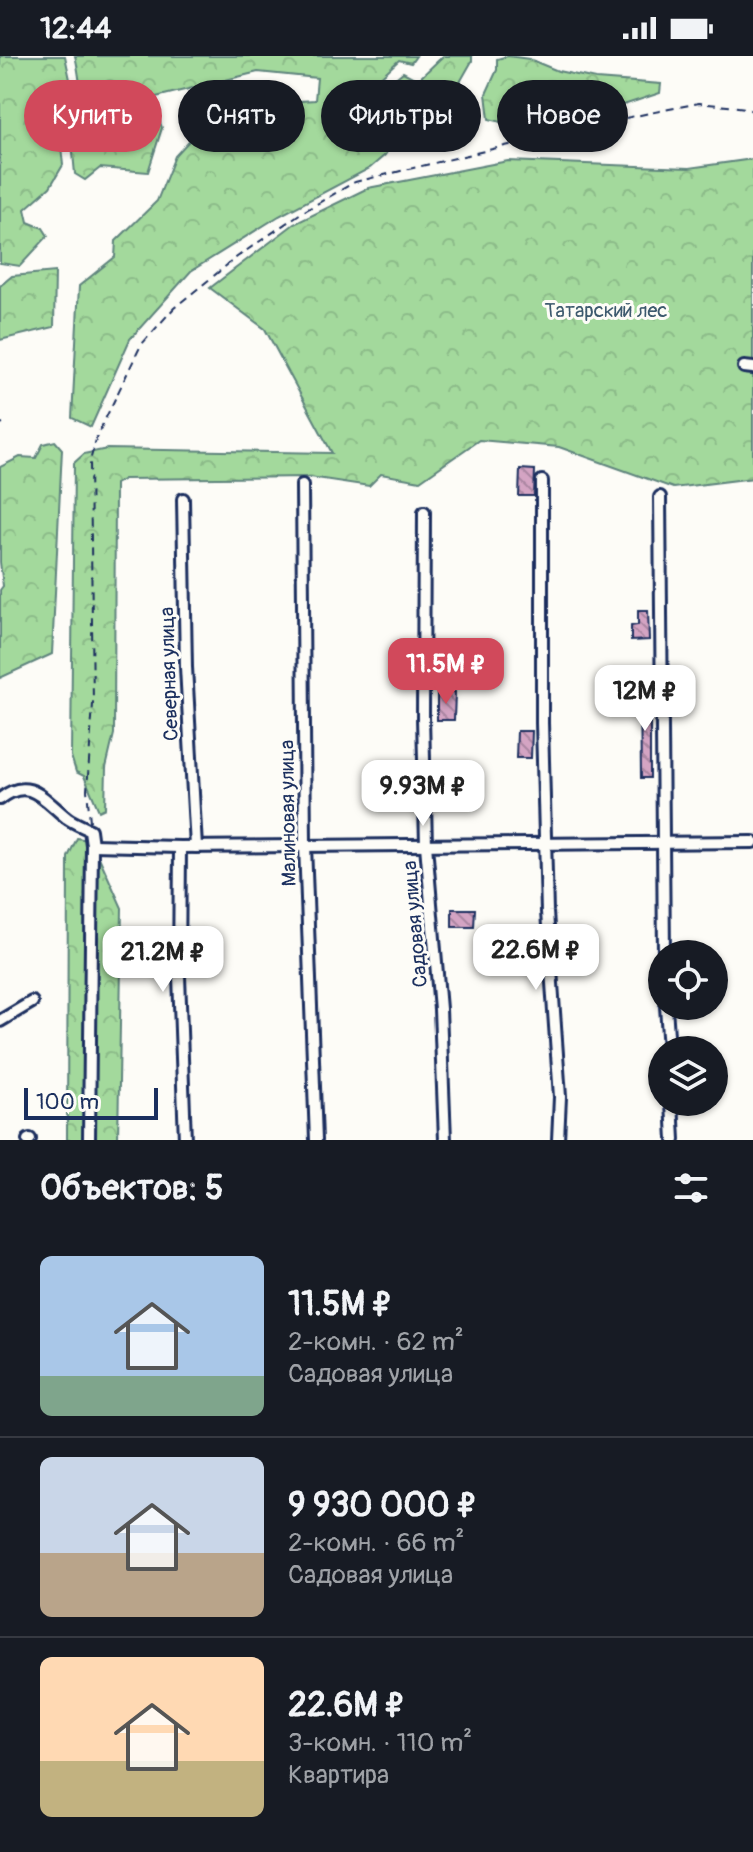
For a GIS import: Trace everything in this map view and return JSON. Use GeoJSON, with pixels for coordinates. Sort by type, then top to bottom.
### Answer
{"type":"FeatureCollection","features":[{"type":"Feature","properties":{"kind":"street"},"geometry":{"type":"LineString","coordinates":[[542,481],[542,723],[547,912],[560,1097],[558,1140]]}},
{"type":"Feature","properties":{"kind":"street","name":"Малиновая улица"},"geometry":{"type":"LineString","coordinates":[[302,485],[305,845],[316,1140]]}},
{"type":"Feature","properties":{"kind":"street"},"geometry":{"type":"LineString","coordinates":[[660,497],[664,940]]}},
{"type":"Feature","properties":{"kind":"street","name":"Северная улица"},"geometry":{"type":"LineString","coordinates":[[183,499],[186,667],[196,847]]}},
{"type":"Feature","properties":{"kind":"street","name":"Садовая улица"},"geometry":{"type":"LineString","coordinates":[[424,512],[426,845],[440,1009],[445,1140]]}},
{"type":"Feature","properties":{"kind":"street"},"geometry":{"type":"LineString","coordinates":[[0,799],[14,789],[29,789],[70,821],[90,830],[89,1140]]}},
{"type":"Feature","properties":{"kind":"street"},"geometry":{"type":"LineString","coordinates":[[92,845],[196,847],[753,842]]}},
{"type":"Feature","properties":{"kind":"street"},"geometry":{"type":"LineString","coordinates":[[180,847],[179,991],[185,1140]]}},
{"type":"Feature","properties":{"kind":"street"},"geometry":{"type":"LineString","coordinates":[[0,1021],[32,1002]]}},
{"type":"Feature","properties":{"kind":"street"},"geometry":{"type":"LineString","coordinates":[[673,1116],[674,1140]]}},
{"type":"Feature","properties":{"kind":"path"},"geometry":{"type":"LineString","coordinates":[[90,830],[87,790],[93,704],[90,461],[97,436],[141,345],[174,308],[237,257],[301,213],[355,182],[601,123],[699,103],[747,108],[753,112]]}},
{"type":"Feature","properties":{"kind":"green space"},"geometry":{"type":"Polygon","coordinates":[[[0,56],[65,56],[70,80],[24,80],[24,152],[62,152],[63,165],[50,187],[25,209],[28,222],[43,228],[48,236],[20,266],[0,263],[0,56]]]}},
{"type":"Feature","properties":{"kind":"green space"},"geometry":{"type":"Polygon","coordinates":[[[75,56],[416,56],[411,63],[399,60],[377,80],[321,80],[321,152],[387,152],[385,155],[370,168],[279,216],[191,271],[130,339],[91,427],[72,418],[79,286],[115,257],[116,241],[157,201],[179,152],[305,152],[305,101],[315,100],[317,78],[258,72],[225,80],[178,80],[178,92],[162,96],[162,80],[79,80],[75,56]]]}},
{"type":"Feature","properties":{"kind":"green space"},"geometry":{"type":"Polygon","coordinates":[[[443,56],[472,56],[461,80],[418,80],[443,56]]]}},
{"type":"Feature","properties":{"kind":"green space"},"geometry":{"type":"Polygon","coordinates":[[[508,56],[529,59],[558,71],[609,80],[497,80],[497,121],[489,119],[486,94],[497,70],[497,59],[508,56]]]}},
{"type":"Feature","properties":{"kind":"green space"},"geometry":{"type":"Polygon","coordinates":[[[403,72],[418,80],[393,80],[403,72]]]}},
{"type":"Feature","properties":{"kind":"green space"},"geometry":{"type":"Polygon","coordinates":[[[628,81],[661,84],[660,93],[628,104],[628,81]]]}},
{"type":"Feature","properties":{"kind":"green space"},"geometry":{"type":"Polygon","coordinates":[[[73,152],[154,152],[148,172],[100,168],[85,180],[75,174],[73,152]]]}},
{"type":"Feature","properties":{"kind":"green space","name":"Татарский лес"},"geometry":{"type":"Polygon","coordinates":[[[753,159],[753,478],[673,488],[559,447],[479,440],[420,481],[381,474],[369,486],[310,477],[124,479],[115,484],[114,734],[106,768],[105,808],[99,811],[84,776],[76,772],[71,756],[74,463],[84,454],[107,449],[332,453],[265,329],[210,288],[294,224],[368,188],[508,161],[689,168],[753,159]]]}},
{"type":"Feature","properties":{"kind":"green space"},"geometry":{"type":"Polygon","coordinates":[[[55,272],[54,327],[0,340],[0,286],[12,276],[55,272]]]}},
{"type":"Feature","properties":{"kind":"green space"},"geometry":{"type":"Polygon","coordinates":[[[55,441],[62,449],[52,654],[0,678],[0,590],[3,586],[0,467],[20,457],[36,458],[43,444],[55,441]]]}},
{"type":"Feature","properties":{"kind":"green space"},"geometry":{"type":"Polygon","coordinates":[[[77,838],[88,840],[99,857],[122,908],[118,1140],[67,1140],[68,857],[77,838]]]}},
{"type":"Feature","properties":{"kind":"building"},"geometry":{"type":"Polygon","coordinates":[[[520,469],[535,470],[534,496],[519,496],[520,469]]]}},
{"type":"Feature","properties":{"kind":"building"},"geometry":{"type":"Polygon","coordinates":[[[638,610],[648,610],[649,640],[631,641],[631,626],[638,625],[638,610]]]}},
{"type":"Feature","properties":{"kind":"building"},"geometry":{"type":"Polygon","coordinates":[[[640,689],[650,689],[650,778],[641,778],[640,689]]]}},
{"type":"Feature","properties":{"kind":"building"},"geometry":{"type":"Polygon","coordinates":[[[437,692],[455,692],[454,720],[437,720],[437,692]]]}},
{"type":"Feature","properties":{"kind":"building"},"geometry":{"type":"Polygon","coordinates":[[[517,731],[532,731],[531,758],[516,758],[517,731]]]}},
{"type":"Feature","properties":{"kind":"building"},"geometry":{"type":"Polygon","coordinates":[[[452,909],[475,909],[474,927],[452,927],[452,909]]]}}]}
